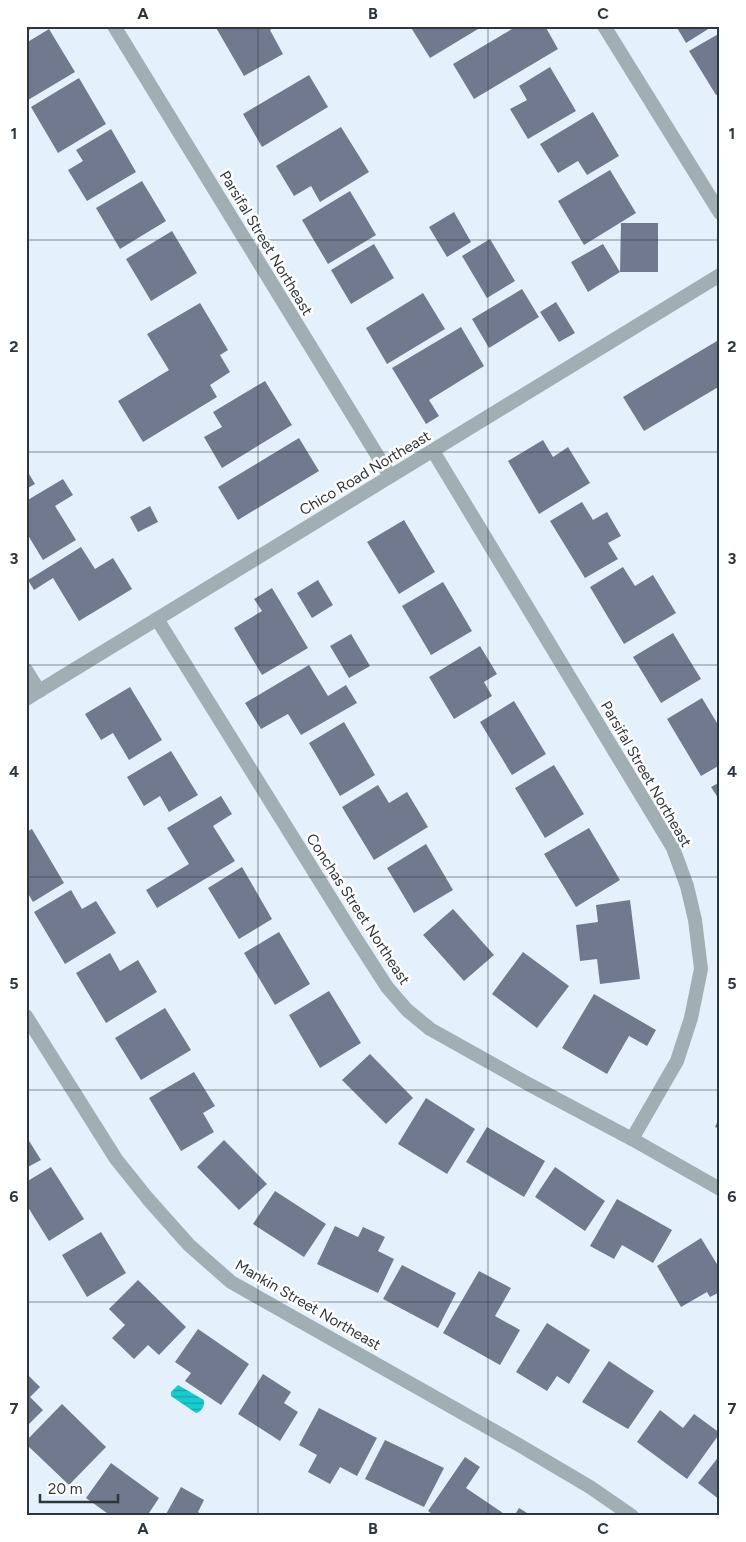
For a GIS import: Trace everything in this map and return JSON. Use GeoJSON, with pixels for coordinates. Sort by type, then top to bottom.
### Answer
{"type":"FeatureCollection","features":[{"type":"Feature","properties":{"kind":"street","name":"Parsifal Street Northeast"},"geometry":{"type":"LineString","coordinates":[[114,26],[390,476]]}},
{"type":"Feature","properties":{"kind":"street"},"geometry":{"type":"LineString","coordinates":[[604,26],[720,213]]}},
{"type":"Feature","properties":{"kind":"street","name":"Chico Road Northeast"},"geometry":{"type":"LineString","coordinates":[[26,699],[720,275]]}},
{"type":"Feature","properties":{"kind":"street","name":"Parsifal Street Northeast"},"geometry":{"type":"LineString","coordinates":[[433,450],[673,848],[687,886],[695,920],[701,969],[691,1018],[677,1061],[632,1139]]}},
{"type":"Feature","properties":{"kind":"street","name":"Conchas Street Northeast"},"geometry":{"type":"LineString","coordinates":[[157,620],[351,931],[387,987],[407,1010],[430,1028],[720,1189]]}},
{"type":"Feature","properties":{"kind":"street"},"geometry":{"type":"LineString","coordinates":[[26,670],[39,691]]}},
{"type":"Feature","properties":{"kind":"street","name":"Mankin Street Northeast"},"geometry":{"type":"LineString","coordinates":[[26,1016],[116,1159],[189,1245],[231,1282],[519,1445],[590,1487],[632,1516]]}},
{"type":"Feature","properties":{"kind":"water"},"geometry":{"type":"Polygon","coordinates":[[[178,1385],[204,1400],[200,1411],[196,1413],[171,1396],[171,1392],[178,1385]]]}},
{"type":"Feature","properties":{"kind":"building"},"geometry":{"type":"Polygon","coordinates":[[[26,26],[35,26],[26,32],[26,26]]]}},
{"type":"Feature","properties":{"kind":"building"},"geometry":{"type":"Polygon","coordinates":[[[215,26],[276,26],[270,30],[283,54],[244,76],[215,26]]]}},
{"type":"Feature","properties":{"kind":"building"},"geometry":{"type":"Polygon","coordinates":[[[410,26],[483,26],[430,58],[410,26]]]}},
{"type":"Feature","properties":{"kind":"building"},"geometry":{"type":"Polygon","coordinates":[[[517,26],[545,26],[558,49],[474,99],[453,64],[517,26]]]}},
{"type":"Feature","properties":{"kind":"building"},"geometry":{"type":"Polygon","coordinates":[[[676,26],[713,26],[686,43],[676,26]]]}},
{"type":"Feature","properties":{"kind":"building"},"geometry":{"type":"Polygon","coordinates":[[[49,29],[75,72],[28,100],[26,97],[26,43],[49,29]]]}},
{"type":"Feature","properties":{"kind":"building"},"geometry":{"type":"Polygon","coordinates":[[[720,33],[720,93],[716,95],[689,51],[720,33]]]}},
{"type":"Feature","properties":{"kind":"building"},"geometry":{"type":"Polygon","coordinates":[[[550,67],[576,111],[528,139],[510,109],[527,100],[519,86],[550,67]]]}},
{"type":"Feature","properties":{"kind":"building"},"geometry":{"type":"Polygon","coordinates":[[[309,75],[328,107],[262,147],[243,114],[309,75]]]}},
{"type":"Feature","properties":{"kind":"building"},"geometry":{"type":"Polygon","coordinates":[[[79,78],[106,124],[58,153],[31,107],[79,78]]]}},
{"type":"Feature","properties":{"kind":"building"},"geometry":{"type":"Polygon","coordinates":[[[593,112],[619,156],[587,175],[578,161],[558,173],[540,144],[593,112]]]}},
{"type":"Feature","properties":{"kind":"building"},"geometry":{"type":"Polygon","coordinates":[[[341,127],[369,172],[320,202],[311,186],[294,196],[276,166],[341,127]]]}},
{"type":"Feature","properties":{"kind":"building"},"geometry":{"type":"Polygon","coordinates":[[[111,129],[136,172],[87,201],[68,170],[83,161],[76,150],[111,129]]]}},
{"type":"Feature","properties":{"kind":"building"},"geometry":{"type":"Polygon","coordinates":[[[610,170],[636,213],[584,245],[558,201],[610,170]]]}},
{"type":"Feature","properties":{"kind":"building"},"geometry":{"type":"Polygon","coordinates":[[[142,181],[166,221],[120,249],[96,208],[142,181]]]}},
{"type":"Feature","properties":{"kind":"building"},"geometry":{"type":"Polygon","coordinates":[[[350,191],[376,235],[328,264],[302,220],[350,191]]]}},
{"type":"Feature","properties":{"kind":"building"},"geometry":{"type":"Polygon","coordinates":[[[454,212],[471,242],[447,257],[429,227],[454,212]]]}},
{"type":"Feature","properties":{"kind":"building"},"geometry":{"type":"Polygon","coordinates":[[[621,223],[658,223],[658,272],[620,272],[621,223]]]}},
{"type":"Feature","properties":{"kind":"building"},"geometry":{"type":"Polygon","coordinates":[[[172,231],[197,273],[151,301],[126,259],[172,231]]]}},
{"type":"Feature","properties":{"kind":"building"},"geometry":{"type":"Polygon","coordinates":[[[490,239],[515,281],[487,298],[462,256],[490,239]]]}},
{"type":"Feature","properties":{"kind":"building"},"geometry":{"type":"Polygon","coordinates":[[[374,244],[394,278],[351,304],[331,270],[374,244]]]}},
{"type":"Feature","properties":{"kind":"building"},"geometry":{"type":"Polygon","coordinates":[[[603,244],[620,272],[588,292],[571,262],[603,244]]]}},
{"type":"Feature","properties":{"kind":"building"},"geometry":{"type":"Polygon","coordinates":[[[522,289],[539,317],[489,348],[472,319],[522,289]]]}},
{"type":"Feature","properties":{"kind":"building"},"geometry":{"type":"Polygon","coordinates":[[[423,293],[445,329],[387,364],[366,328],[423,293]]]}},
{"type":"Feature","properties":{"kind":"building"},"geometry":{"type":"Polygon","coordinates":[[[556,302],[575,333],[559,342],[540,312],[556,302]]]}},
{"type":"Feature","properties":{"kind":"building"},"geometry":{"type":"Polygon","coordinates":[[[200,303],[228,350],[220,355],[230,372],[210,385],[217,397],[143,442],[118,401],[169,370],[147,334],[200,303]]]}},
{"type":"Feature","properties":{"kind":"building"},"geometry":{"type":"Polygon","coordinates":[[[461,327],[484,366],[429,400],[439,416],[426,424],[392,368],[461,327]]]}},
{"type":"Feature","properties":{"kind":"building"},"geometry":{"type":"Polygon","coordinates":[[[717,341],[720,345],[720,386],[644,431],[623,397],[717,341]]]}},
{"type":"Feature","properties":{"kind":"building"},"geometry":{"type":"Polygon","coordinates":[[[265,381],[292,425],[222,468],[204,437],[222,427],[213,412],[265,381]]]}},
{"type":"Feature","properties":{"kind":"building"},"geometry":{"type":"Polygon","coordinates":[[[299,438],[319,471],[238,520],[218,487],[299,438]]]}},
{"type":"Feature","properties":{"kind":"building"},"geometry":{"type":"Polygon","coordinates":[[[543,440],[553,457],[568,447],[590,483],[539,514],[508,461],[543,440]]]}},
{"type":"Feature","properties":{"kind":"building"},"geometry":{"type":"Polygon","coordinates":[[[26,469],[35,484],[26,489],[26,469]]]}},
{"type":"Feature","properties":{"kind":"building"},"geometry":{"type":"Polygon","coordinates":[[[63,479],[73,495],[55,506],[76,540],[43,560],[26,532],[26,501],[63,479]]]}},
{"type":"Feature","properties":{"kind":"building"},"geometry":{"type":"Polygon","coordinates":[[[582,502],[593,520],[607,512],[621,536],[608,543],[618,559],[585,578],[550,521],[582,502]]]}},
{"type":"Feature","properties":{"kind":"building"},"geometry":{"type":"Polygon","coordinates":[[[150,506],[158,522],[138,532],[130,517],[150,506]]]}},
{"type":"Feature","properties":{"kind":"building"},"geometry":{"type":"Polygon","coordinates":[[[404,520],[435,572],[399,594],[367,542],[404,520]]]}},
{"type":"Feature","properties":{"kind":"building"},"geometry":{"type":"Polygon","coordinates":[[[81,547],[95,569],[113,558],[132,589],[79,621],[53,578],[34,590],[28,580],[81,547]]]}},
{"type":"Feature","properties":{"kind":"building"},"geometry":{"type":"Polygon","coordinates":[[[623,567],[635,586],[653,575],[676,613],[624,644],[590,587],[623,567]]]}},
{"type":"Feature","properties":{"kind":"building"},"geometry":{"type":"Polygon","coordinates":[[[318,580],[333,605],[312,618],[297,593],[318,580]]]}},
{"type":"Feature","properties":{"kind":"building"},"geometry":{"type":"Polygon","coordinates":[[[443,582],[472,631],[431,655],[402,606],[443,582]]]}},
{"type":"Feature","properties":{"kind":"building"},"geometry":{"type":"Polygon","coordinates":[[[272,588],[308,648],[262,675],[234,628],[262,611],[254,599],[272,588]]]}},
{"type":"Feature","properties":{"kind":"building"},"geometry":{"type":"Polygon","coordinates":[[[673,633],[701,679],[661,703],[633,657],[673,633]]]}},
{"type":"Feature","properties":{"kind":"building"},"geometry":{"type":"Polygon","coordinates":[[[351,634],[370,666],[349,678],[330,646],[351,634]]]}},
{"type":"Feature","properties":{"kind":"building"},"geometry":{"type":"Polygon","coordinates":[[[480,646],[497,674],[484,682],[492,696],[454,719],[429,677],[480,646]]]}},
{"type":"Feature","properties":{"kind":"building"},"geometry":{"type":"Polygon","coordinates":[[[309,665],[328,696],[346,685],[357,703],[301,735],[288,714],[261,729],[245,703],[309,665]]]}},
{"type":"Feature","properties":{"kind":"building"},"geometry":{"type":"Polygon","coordinates":[[[130,687],[162,740],[129,760],[113,733],[101,740],[85,714],[130,687]]]}},
{"type":"Feature","properties":{"kind":"building"},"geometry":{"type":"Polygon","coordinates":[[[702,698],[720,728],[720,765],[701,776],[667,719],[702,698]]]}},
{"type":"Feature","properties":{"kind":"building"},"geometry":{"type":"Polygon","coordinates":[[[514,701],[546,754],[512,775],[480,722],[514,701]]]}},
{"type":"Feature","properties":{"kind":"building"},"geometry":{"type":"Polygon","coordinates":[[[344,722],[375,775],[340,796],[309,743],[344,722]]]}},
{"type":"Feature","properties":{"kind":"building"},"geometry":{"type":"Polygon","coordinates":[[[171,751],[198,795],[169,812],[160,796],[144,806],[127,777],[171,751]]]}},
{"type":"Feature","properties":{"kind":"building"},"geometry":{"type":"Polygon","coordinates":[[[554,765],[584,814],[545,838],[515,788],[554,765]]]}},
{"type":"Feature","properties":{"kind":"building"},"geometry":{"type":"Polygon","coordinates":[[[720,782],[720,801],[711,787],[720,782]]]}},
{"type":"Feature","properties":{"kind":"building"},"geometry":{"type":"Polygon","coordinates":[[[378,785],[389,803],[407,792],[428,827],[374,860],[342,807],[378,785]]]}},
{"type":"Feature","properties":{"kind":"building"},"geometry":{"type":"Polygon","coordinates":[[[221,796],[232,814],[213,826],[235,861],[157,908],[146,890],[189,864],[167,828],[221,796]]]}},
{"type":"Feature","properties":{"kind":"building"},"geometry":{"type":"Polygon","coordinates":[[[589,828],[620,880],[576,907],[544,854],[589,828]]]}},
{"type":"Feature","properties":{"kind":"building"},"geometry":{"type":"Polygon","coordinates":[[[32,829],[64,883],[33,902],[26,890],[26,832],[32,829]]]}},
{"type":"Feature","properties":{"kind":"building"},"geometry":{"type":"Polygon","coordinates":[[[426,844],[453,890],[414,913],[387,868],[426,844]]]}},
{"type":"Feature","properties":{"kind":"building"},"geometry":{"type":"Polygon","coordinates":[[[242,867],[272,919],[239,939],[208,888],[242,867]]]}},
{"type":"Feature","properties":{"kind":"building"},"geometry":{"type":"Polygon","coordinates":[[[71,890],[82,909],[96,901],[116,933],[65,964],[34,912],[71,890]]]}},
{"type":"Feature","properties":{"kind":"building"},"geometry":{"type":"Polygon","coordinates":[[[630,900],[640,979],[600,984],[597,959],[580,961],[576,925],[598,922],[596,905],[630,900]]]}},
{"type":"Feature","properties":{"kind":"building"},"geometry":{"type":"Polygon","coordinates":[[[453,909],[494,955],[464,981],[423,935],[453,909]]]}},
{"type":"Feature","properties":{"kind":"building"},"geometry":{"type":"Polygon","coordinates":[[[279,932],[310,984],[275,1005],[244,953],[279,932]]]}},
{"type":"Feature","properties":{"kind":"building"},"geometry":{"type":"Polygon","coordinates":[[[523,952],[569,986],[537,1028],[492,994],[523,952]]]}},
{"type":"Feature","properties":{"kind":"building"},"geometry":{"type":"Polygon","coordinates":[[[110,953],[120,971],[138,960],[157,992],[106,1023],[76,973],[110,953]]]}},
{"type":"Feature","properties":{"kind":"building"},"geometry":{"type":"Polygon","coordinates":[[[329,991],[361,1043],[320,1068],[289,1015],[329,991]]]}},
{"type":"Feature","properties":{"kind":"building"},"geometry":{"type":"Polygon","coordinates":[[[594,994],[656,1030],[647,1046],[629,1036],[607,1074],[562,1048],[594,994]]]}},
{"type":"Feature","properties":{"kind":"building"},"geometry":{"type":"Polygon","coordinates":[[[165,1008],[191,1050],[141,1080],[115,1038],[165,1008]]]}},
{"type":"Feature","properties":{"kind":"building"},"geometry":{"type":"Polygon","coordinates":[[[370,1054],[413,1098],[386,1124],[342,1080],[370,1054]]]}},
{"type":"Feature","properties":{"kind":"building"},"geometry":{"type":"Polygon","coordinates":[[[194,1072],[215,1106],[203,1113],[214,1132],[181,1151],[149,1098],[194,1072]]]}},
{"type":"Feature","properties":{"kind":"building"},"geometry":{"type":"Polygon","coordinates":[[[426,1098],[475,1129],[447,1174],[398,1144],[426,1098]]]}},
{"type":"Feature","properties":{"kind":"building"},"geometry":{"type":"Polygon","coordinates":[[[720,1116],[720,1129],[715,1127],[720,1116]]]}},
{"type":"Feature","properties":{"kind":"building"},"geometry":{"type":"Polygon","coordinates":[[[487,1127],[545,1161],[524,1197],[466,1162],[487,1127]]]}},
{"type":"Feature","properties":{"kind":"building"},"geometry":{"type":"Polygon","coordinates":[[[26,1136],[41,1160],[26,1168],[26,1136]]]}},
{"type":"Feature","properties":{"kind":"building"},"geometry":{"type":"Polygon","coordinates":[[[224,1140],[267,1184],[239,1210],[197,1167],[224,1140]]]}},
{"type":"Feature","properties":{"kind":"building"},"geometry":{"type":"Polygon","coordinates":[[[51,1167],[84,1219],[49,1241],[26,1204],[26,1182],[51,1167]]]}},
{"type":"Feature","properties":{"kind":"building"},"geometry":{"type":"Polygon","coordinates":[[[555,1167],[605,1201],[585,1231],[535,1197],[555,1167]]]}},
{"type":"Feature","properties":{"kind":"building"},"geometry":{"type":"Polygon","coordinates":[[[275,1191],[326,1224],[304,1257],[253,1224],[275,1191]]]}},
{"type":"Feature","properties":{"kind":"building"},"geometry":{"type":"Polygon","coordinates":[[[617,1199],[672,1230],[653,1263],[622,1245],[614,1259],[590,1246],[617,1199]]]}},
{"type":"Feature","properties":{"kind":"building"},"geometry":{"type":"Polygon","coordinates":[[[335,1226],[358,1237],[363,1227],[385,1237],[378,1251],[394,1259],[378,1293],[317,1264],[335,1226]]]}},
{"type":"Feature","properties":{"kind":"building"},"geometry":{"type":"Polygon","coordinates":[[[101,1232],[126,1273],[87,1297],[62,1255],[101,1232]]]}},
{"type":"Feature","properties":{"kind":"building"},"geometry":{"type":"Polygon","coordinates":[[[701,1238],[720,1269],[720,1292],[710,1297],[707,1292],[681,1307],[657,1266],[701,1238]]]}},
{"type":"Feature","properties":{"kind":"building"},"geometry":{"type":"Polygon","coordinates":[[[402,1265],[456,1293],[438,1328],[383,1299],[402,1265]]]}},
{"type":"Feature","properties":{"kind":"building"},"geometry":{"type":"Polygon","coordinates":[[[479,1271],[511,1288],[495,1316],[520,1330],[500,1365],[443,1333],[479,1271]]]}},
{"type":"Feature","properties":{"kind":"building"},"geometry":{"type":"Polygon","coordinates":[[[138,1280],[186,1327],[159,1355],[148,1345],[134,1359],[112,1338],[125,1325],[109,1309],[138,1280]]]}},
{"type":"Feature","properties":{"kind":"building"},"geometry":{"type":"Polygon","coordinates":[[[547,1323],[590,1350],[569,1384],[557,1376],[547,1391],[516,1372],[547,1323]]]}},
{"type":"Feature","properties":{"kind":"building"},"geometry":{"type":"Polygon","coordinates":[[[198,1329],[249,1364],[221,1405],[185,1381],[191,1373],[175,1362],[198,1329]]]}},
{"type":"Feature","properties":{"kind":"building"},"geometry":{"type":"Polygon","coordinates":[[[609,1361],[654,1391],[628,1429],[582,1402],[609,1361]]]}},
{"type":"Feature","properties":{"kind":"building"},"geometry":{"type":"Polygon","coordinates":[[[26,1373],[40,1387],[30,1397],[43,1410],[26,1427],[26,1373]]]}},
{"type":"Feature","properties":{"kind":"building"},"geometry":{"type":"Polygon","coordinates":[[[263,1374],[291,1392],[284,1403],[298,1412],[280,1441],[238,1414],[263,1374]]]}},
{"type":"Feature","properties":{"kind":"building"},"geometry":{"type":"Polygon","coordinates":[[[62,1404],[106,1447],[69,1485],[26,1444],[26,1441],[62,1404]]]}},
{"type":"Feature","properties":{"kind":"building"},"geometry":{"type":"Polygon","coordinates":[[[319,1408],[377,1438],[357,1476],[340,1467],[330,1484],[308,1472],[317,1455],[299,1445],[319,1408]]]}},
{"type":"Feature","properties":{"kind":"building"},"geometry":{"type":"Polygon","coordinates":[[[660,1410],[683,1428],[694,1414],[720,1433],[687,1479],[637,1442],[660,1410]]]}},
{"type":"Feature","properties":{"kind":"building"},"geometry":{"type":"Polygon","coordinates":[[[385,1440],[444,1468],[424,1507],[365,1479],[385,1440]]]}},
{"type":"Feature","properties":{"kind":"building"},"geometry":{"type":"Polygon","coordinates":[[[720,1455],[720,1500],[698,1483],[720,1455]]]}},
{"type":"Feature","properties":{"kind":"building"},"geometry":{"type":"Polygon","coordinates":[[[465,1457],[480,1467],[466,1488],[503,1513],[501,1516],[435,1516],[428,1511],[465,1457]]]}},
{"type":"Feature","properties":{"kind":"building"},"geometry":{"type":"Polygon","coordinates":[[[111,1463],[159,1498],[147,1516],[111,1516],[86,1498],[111,1463]]]}},
{"type":"Feature","properties":{"kind":"building"},"geometry":{"type":"Polygon","coordinates":[[[181,1487],[204,1500],[198,1512],[204,1516],[165,1516],[181,1487]]]}},
{"type":"Feature","properties":{"kind":"building"},"geometry":{"type":"Polygon","coordinates":[[[519,1508],[532,1516],[514,1516],[519,1508]]]}}]}
